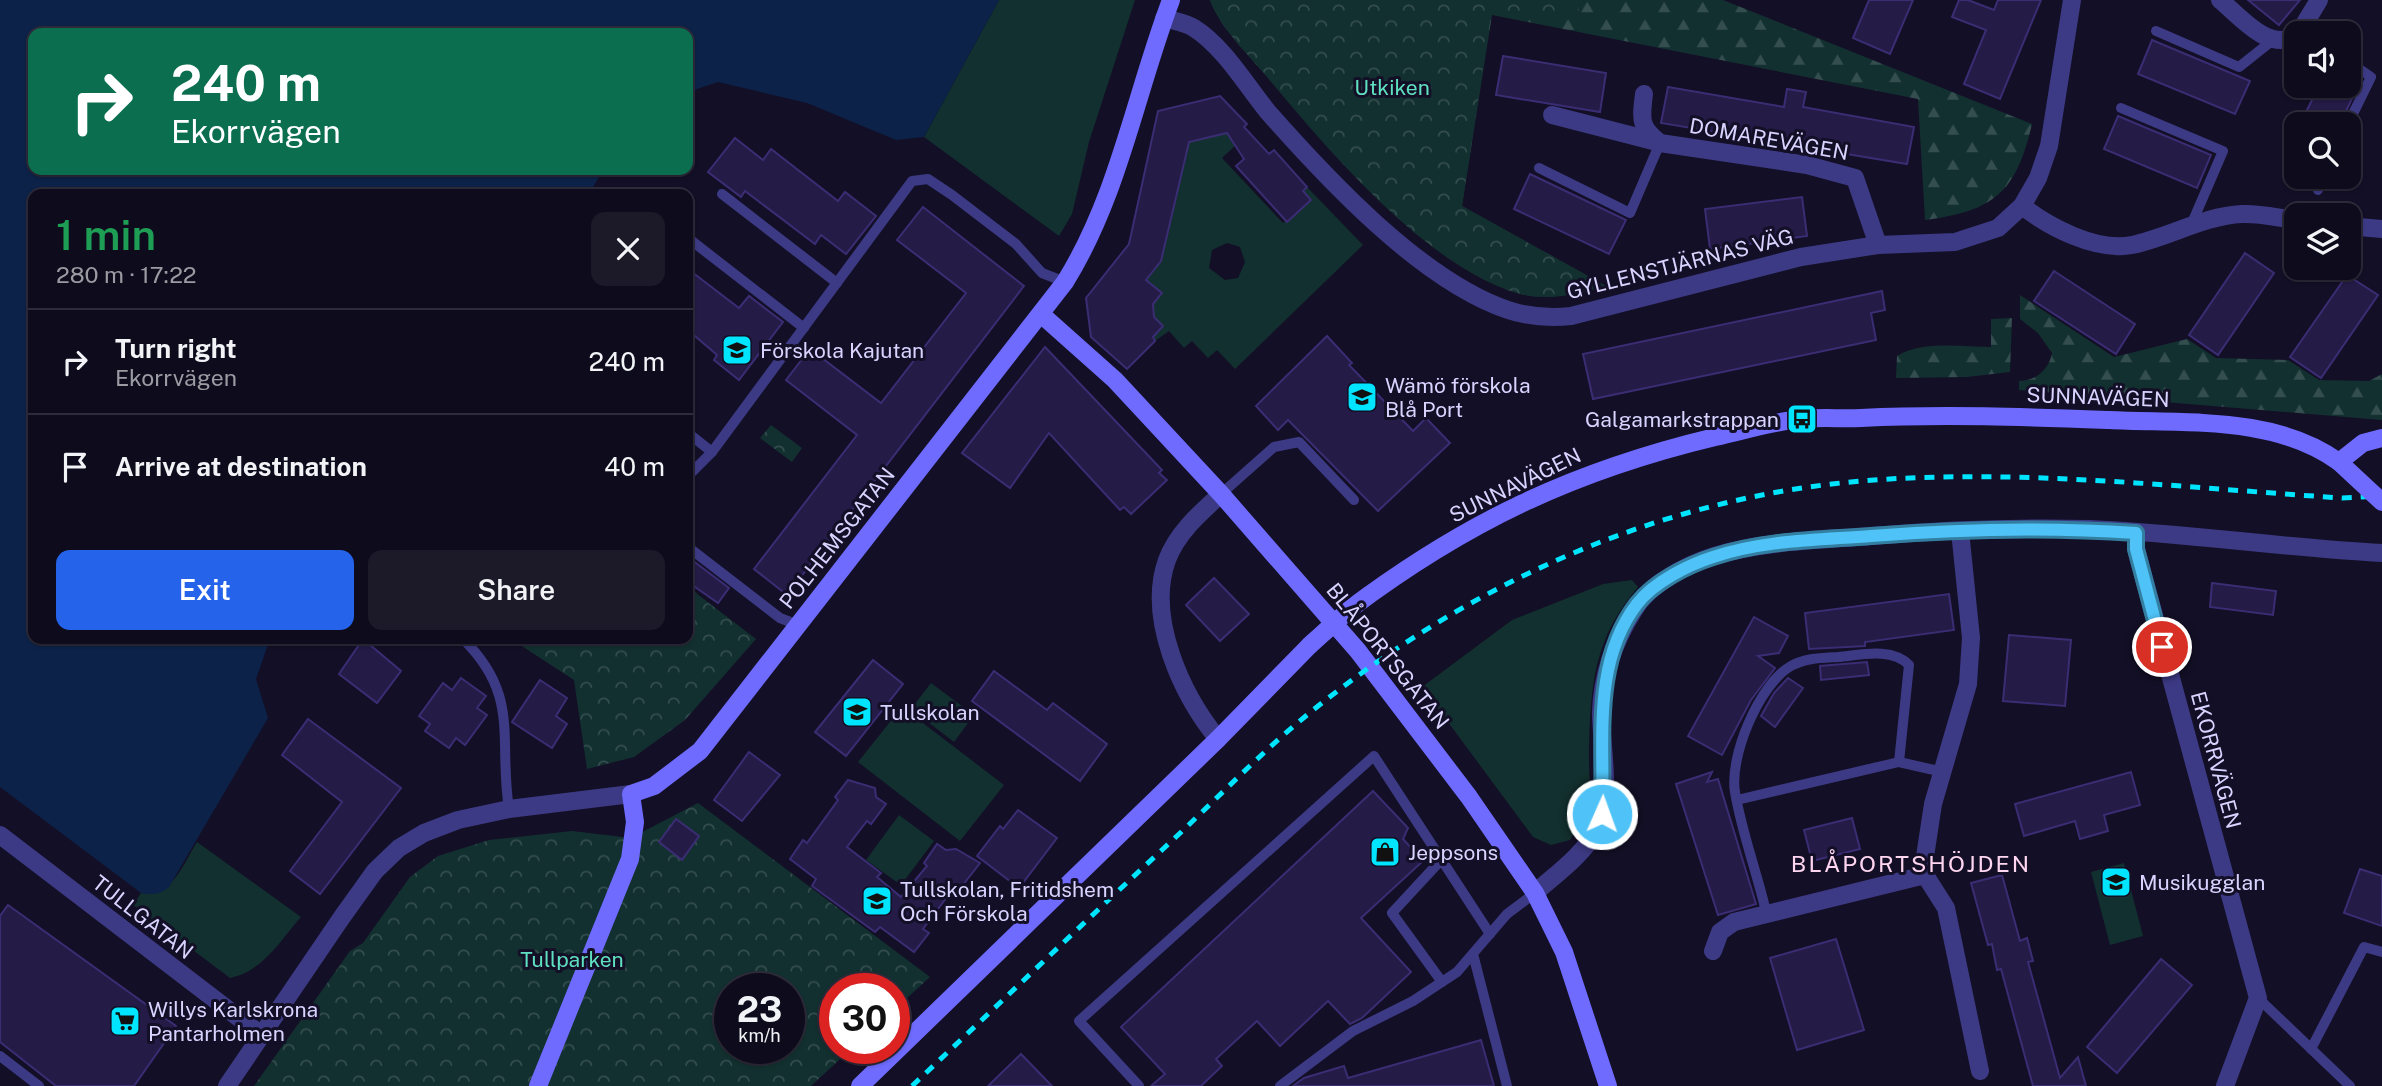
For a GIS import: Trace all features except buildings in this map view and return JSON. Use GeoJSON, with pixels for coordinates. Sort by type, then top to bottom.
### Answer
{"type":"FeatureCollection","features":[{"type":"Feature","properties":{"kind":"street","name":"POLHEMSGATAN"},"geometry":{"type":"LineString","coordinates":[[631,794],[654,786],[700,751],[1042,315],[1065,282],[1095,228],[1119,167],[1171,0]]}},
{"type":"Feature","properties":{"kind":"street"},"geometry":{"type":"LineString","coordinates":[[2072,0],[2049,146],[2038,178],[2022,206],[2044,223],[2102,244],[2131,245],[2192,223],[2242,214],[2284,219]]}},
{"type":"Feature","properties":{"kind":"street"},"geometry":{"type":"LineString","coordinates":[[2220,0],[2273,40],[2284,40]]}},
{"type":"Feature","properties":{"kind":"street"},"geometry":{"type":"LineString","coordinates":[[2307,21],[2316,1]]}},
{"type":"Feature","properties":{"kind":"street","name":"GYLLENSTJÄRNAS VÄG"},"geometry":{"type":"LineString","coordinates":[[1164,18],[1192,26],[1206,37],[1270,113],[1335,183],[1416,256],[1477,298],[1510,311],[1544,318],[1571,316],[1801,257],[1878,246],[1955,242],[1998,228],[2022,206]]}},
{"type":"Feature","properties":{"kind":"street","name":"DOMAREVÄGEN"},"geometry":{"type":"LineString","coordinates":[[1644,94],[1642,115],[1645,131],[1660,143],[1807,165],[1855,178],[1878,246]]}},
{"type":"Feature","properties":{"kind":"street"},"geometry":{"type":"LineString","coordinates":[[1552,114],[1660,143]]}},
{"type":"Feature","properties":{"kind":"street"},"geometry":{"type":"LineString","coordinates":[[2361,227],[2382,229]]}},
{"type":"Feature","properties":{"kind":"street","name":"BLÅPORTSGATAN"},"geometry":{"type":"LineString","coordinates":[[1042,315],[1140,406],[1221,494],[1390,691],[1476,806],[1535,893],[1564,952],[1608,1086]]}},
{"type":"Feature","properties":{"kind":"street","name":"SUNNAVÄGEN"},"geometry":{"type":"LineString","coordinates":[[860,1086],[1218,739],[1310,645],[1350,609],[1433,550],[1501,512],[1612,465],[1759,426],[1802,419],[1965,415],[2216,425],[2273,431],[2307,443],[2339,462],[2382,502]]}},
{"type":"Feature","properties":{"kind":"street"},"geometry":{"type":"LineString","coordinates":[[2339,462],[2363,443],[2382,438]]}},
{"type":"Feature","properties":{"kind":"street"},"geometry":{"type":"LineString","coordinates":[[1218,739],[1200,717],[1177,668],[1162,621],[1161,589],[1167,561],[1179,536],[1221,494]]}},
{"type":"Feature","properties":{"kind":"street"},"geometry":{"type":"LineString","coordinates":[[1535,893],[1562,870],[1596,831],[1602,814],[1601,711],[1608,663],[1628,619],[1652,589],[1692,565],[1715,556],[1813,539],[2023,528],[2136,533],[2382,553]]}},
{"type":"Feature","properties":{"kind":"street"},"geometry":{"type":"LineString","coordinates":[[1960,531],[1971,638],[1969,671],[1933,804],[1925,875],[1946,908],[1980,1071]]}},
{"type":"Feature","properties":{"kind":"street","name":"EKORRVÄGEN"},"geometry":{"type":"LineString","coordinates":[[2136,533],[2136,549],[2259,998]]}},
{"type":"Feature","properties":{"kind":"street"},"geometry":{"type":"LineString","coordinates":[[227,1086],[260,1034],[375,871],[398,848],[445,823],[509,809],[631,794],[635,822],[630,859],[538,1086]]}},
{"type":"Feature","properties":{"kind":"street","name":"TULLGATAN"},"geometry":{"type":"LineString","coordinates":[[0,835],[260,1034]]}},
{"type":"Feature","properties":{"kind":"street"},"geometry":{"type":"LineString","coordinates":[[1713,951],[1720,932],[1727,926],[1925,875]]}},
{"type":"Feature","properties":{"kind":"street"},"geometry":{"type":"LineString","coordinates":[[2225,1086],[2259,998]]}},
{"type":"Feature","properties":{"kind":"lane"},"geometry":{"type":"LineString","coordinates":[[2156,31],[2239,67],[2273,40]]}},
{"type":"Feature","properties":{"kind":"lane"},"geometry":{"type":"LineString","coordinates":[[2361,70],[2371,77],[2361,97]]}},
{"type":"Feature","properties":{"kind":"lane"},"geometry":{"type":"LineString","coordinates":[[2121,108],[2223,151],[2192,223]]}},
{"type":"Feature","properties":{"kind":"lane"},"geometry":{"type":"LineString","coordinates":[[1539,168],[1630,212],[1660,143]]}},
{"type":"Feature","properties":{"kind":"lane"},"geometry":{"type":"LineString","coordinates":[[693,471],[712,452],[912,181],[928,179],[1016,244],[1042,273],[1065,282]]}},
{"type":"Feature","properties":{"kind":"lane"},"geometry":{"type":"LineString","coordinates":[[722,194],[837,283]]}},
{"type":"Feature","properties":{"kind":"lane"},"geometry":{"type":"LineString","coordinates":[[693,242],[804,328]]}},
{"type":"Feature","properties":{"kind":"lane"},"geometry":{"type":"LineString","coordinates":[[693,437],[712,452]]}},
{"type":"Feature","properties":{"kind":"lane"},"geometry":{"type":"LineString","coordinates":[[1221,494],[1274,447],[1299,442],[1354,500]]}},
{"type":"Feature","properties":{"kind":"lane"},"geometry":{"type":"LineString","coordinates":[[693,551],[780,618],[798,625]]}},
{"type":"Feature","properties":{"kind":"lane"},"geometry":{"type":"LineString","coordinates":[[468,644],[482,657],[500,696],[506,729],[505,788],[509,809]]}},
{"type":"Feature","properties":{"kind":"lane"},"geometry":{"type":"LineString","coordinates":[[1767,916],[1737,800],[1735,766],[1755,711],[1784,671],[1803,661],[1893,654],[1909,665],[1899,762]]}},
{"type":"Feature","properties":{"kind":"lane"},"geometry":{"type":"LineString","coordinates":[[1139,1086],[1079,1021],[1374,756],[1490,934]]}},
{"type":"Feature","properties":{"kind":"lane"},"geometry":{"type":"LineString","coordinates":[[1737,800],[1899,762],[1943,772]]}},
{"type":"Feature","properties":{"kind":"lane"},"geometry":{"type":"LineString","coordinates":[[1442,859],[1392,913],[1442,982]]}},
{"type":"Feature","properties":{"kind":"lane"},"geometry":{"type":"LineString","coordinates":[[1280,1086],[1353,1031],[1413,1001],[1457,972],[1507,914],[1535,893]]}},
{"type":"Feature","properties":{"kind":"lane"},"geometry":{"type":"LineString","coordinates":[[2311,1049],[2364,947],[2382,952]]}},
{"type":"Feature","properties":{"kind":"lane"},"geometry":{"type":"LineString","coordinates":[[1473,954],[1507,1086]]}},
{"type":"Feature","properties":{"kind":"lane"},"geometry":{"type":"LineString","coordinates":[[2259,998],[2350,1086]]}},
{"type":"Feature","properties":{"kind":"lane"},"geometry":{"type":"LineString","coordinates":[[0,1056],[39,1086]]}},
{"type":"Feature","properties":{"kind":"green space"},"geometry":{"type":"Polygon","coordinates":[[[999,0],[1135,0],[1089,142],[1072,214],[1059,236],[924,137],[999,0]]]}},
{"type":"Feature","properties":{"kind":"green space","name":"Utkiken"},"geometry":{"type":"Polygon","coordinates":[[[1210,0],[1723,0],[2032,124],[2018,167],[1998,195],[1969,211],[1925,220],[1918,99],[1492,15],[1462,206],[1606,286],[1562,296],[1528,296],[1483,279],[1448,258],[1380,202],[1348,170],[1235,40],[1210,0]]]}},
{"type":"Feature","properties":{"kind":"green space","name":"Utkiken"},"geometry":{"type":"Polygon","coordinates":[[[1210,0],[1577,0],[1579,12],[1491,15],[1462,206],[1606,286],[1562,296],[1528,296],[1482,279],[1448,258],[1380,201],[1318,137],[1235,40],[1210,0]]]}},
{"type":"Feature","properties":{"kind":"green space"},"geometry":{"type":"Polygon","coordinates":[[[1227,133],[1236,145],[1222,158],[1283,223],[1311,200],[1303,191],[1307,187],[1363,245],[1235,369],[1217,350],[1208,358],[1192,341],[1184,348],[1169,331],[1155,341],[1153,337],[1163,326],[1154,317],[1153,304],[1162,293],[1146,280],[1161,261],[1189,142],[1227,133]],[[1227,243],[1212,250],[1209,268],[1225,280],[1238,278],[1245,262],[1240,247],[1227,243]]]}},
{"type":"Feature","properties":{"kind":"green space"},"geometry":{"type":"Polygon","coordinates":[[[2020,295],[2114,357],[2187,339],[2216,358],[2288,360],[2319,380],[2369,381],[2382,374],[2382,420],[2019,390],[2019,381],[2040,373],[2048,365],[2052,353],[2038,333],[2020,319],[2020,295]]]}},
{"type":"Feature","properties":{"kind":"green space"},"geometry":{"type":"Polygon","coordinates":[[[2012,318],[2010,372],[1967,377],[1896,378],[1897,356],[1931,346],[1991,347],[1991,319],[2012,318]]]}},
{"type":"Feature","properties":{"kind":"green space"},"geometry":{"type":"Polygon","coordinates":[[[771,425],[802,448],[792,462],[760,438],[771,425]]]}},
{"type":"Feature","properties":{"kind":"green space"},"geometry":{"type":"Polygon","coordinates":[[[1632,580],[1638,587],[1612,625],[1598,662],[1594,682],[1588,805],[1570,840],[1551,845],[1533,837],[1422,687],[1512,620],[1603,584],[1632,580]]]}},
{"type":"Feature","properties":{"kind":"green space"},"geometry":{"type":"Polygon","coordinates":[[[693,591],[756,639],[685,720],[634,757],[587,769],[574,680],[519,644],[693,644],[693,591]]]}},
{"type":"Feature","properties":{"kind":"green space"},"geometry":{"type":"Polygon","coordinates":[[[931,683],[974,715],[954,742],[911,709],[931,683]]]}},
{"type":"Feature","properties":{"kind":"green space"},"geometry":{"type":"Polygon","coordinates":[[[902,707],[1004,785],[960,841],[858,762],[902,707]]]}},
{"type":"Feature","properties":{"kind":"green space","name":"Tullparken"},"geometry":{"type":"Polygon","coordinates":[[[698,803],[930,977],[910,995],[910,973],[819,973],[819,1064],[835,1064],[811,1086],[254,1086],[350,951],[363,943],[410,877],[438,856],[489,840],[572,831],[631,838],[698,803]]]}},
{"type":"Feature","properties":{"kind":"green space"},"geometry":{"type":"Polygon","coordinates":[[[899,815],[934,841],[901,885],[866,860],[899,815]]]}},
{"type":"Feature","properties":{"kind":"green space"},"geometry":{"type":"Polygon","coordinates":[[[197,842],[301,917],[261,962],[241,975],[230,978],[133,905],[141,893],[152,893],[169,885],[197,842]]]}},
{"type":"Feature","properties":{"kind":"green space"},"geometry":{"type":"Polygon","coordinates":[[[2124,863],[2143,936],[2110,945],[2091,872],[2124,863]]]}},
{"type":"Feature","properties":{"kind":"water"},"geometry":{"type":"Polygon","coordinates":[[[0,0],[999,0],[924,137],[896,140],[807,103],[718,82],[693,90],[693,28],[28,28],[28,175],[600,175],[592,189],[28,189],[28,644],[268,644],[256,679],[268,718],[169,887],[162,892],[141,893],[0,787],[0,0]]]}},
{"type":"Feature","properties":{"kind":"railway"},"geometry":{"type":"LineString","coordinates":[[912,1086],[1307,715],[1370,667],[1435,624],[1503,586],[1573,553],[1645,526],[1720,504],[1796,489],[1874,480],[1932,477],[2049,478],[2342,498],[2382,496]]}},
{"type":"Feature","properties":{"kind":"place","name":"Förskola Kajutan"},"geometry":{"type":"Point","coordinates":[737,350]}},
{"type":"Feature","properties":{"kind":"place","name":"Wämö förskola Blå Port"},"geometry":{"type":"Point","coordinates":[1362,397]}},
{"type":"Feature","properties":{"kind":"place","name":"Galgamarkstrappan"},"geometry":{"type":"Point","coordinates":[1802,419]}},
{"type":"Feature","properties":{"kind":"place","name":"Tullskolan"},"geometry":{"type":"Point","coordinates":[857,712]}},
{"type":"Feature","properties":{"kind":"place","name":"Jeppsons"},"geometry":{"type":"Point","coordinates":[1385,852]}},
{"type":"Feature","properties":{"kind":"place","name":"Musikugglan"},"geometry":{"type":"Point","coordinates":[2116,882]}},
{"type":"Feature","properties":{"kind":"place","name":"Tullskolan, Fritidshem Och Förskola"},"geometry":{"type":"Point","coordinates":[877,901]}},
{"type":"Feature","properties":{"kind":"place","name":"Willys Karlskrona Pantarholmen"},"geometry":{"type":"Point","coordinates":[125,1021]}},
{"type":"Feature","properties":{"kind":"district","name":"BLÅPORTSHÖJDEN"},"geometry":{"type":"Point","coordinates":[1911,863]}},
{"type":"Feature","properties":{"kind":"route"},"geometry":{"type":"LineString","coordinates":[[1602,814],[1604,769],[1601,711],[1608,663],[1638,603],[1652,589],[1692,565],[1715,556],[1813,539],[1919,531],[2023,528],[2136,533],[2136,549],[2162,647]]}}]}
